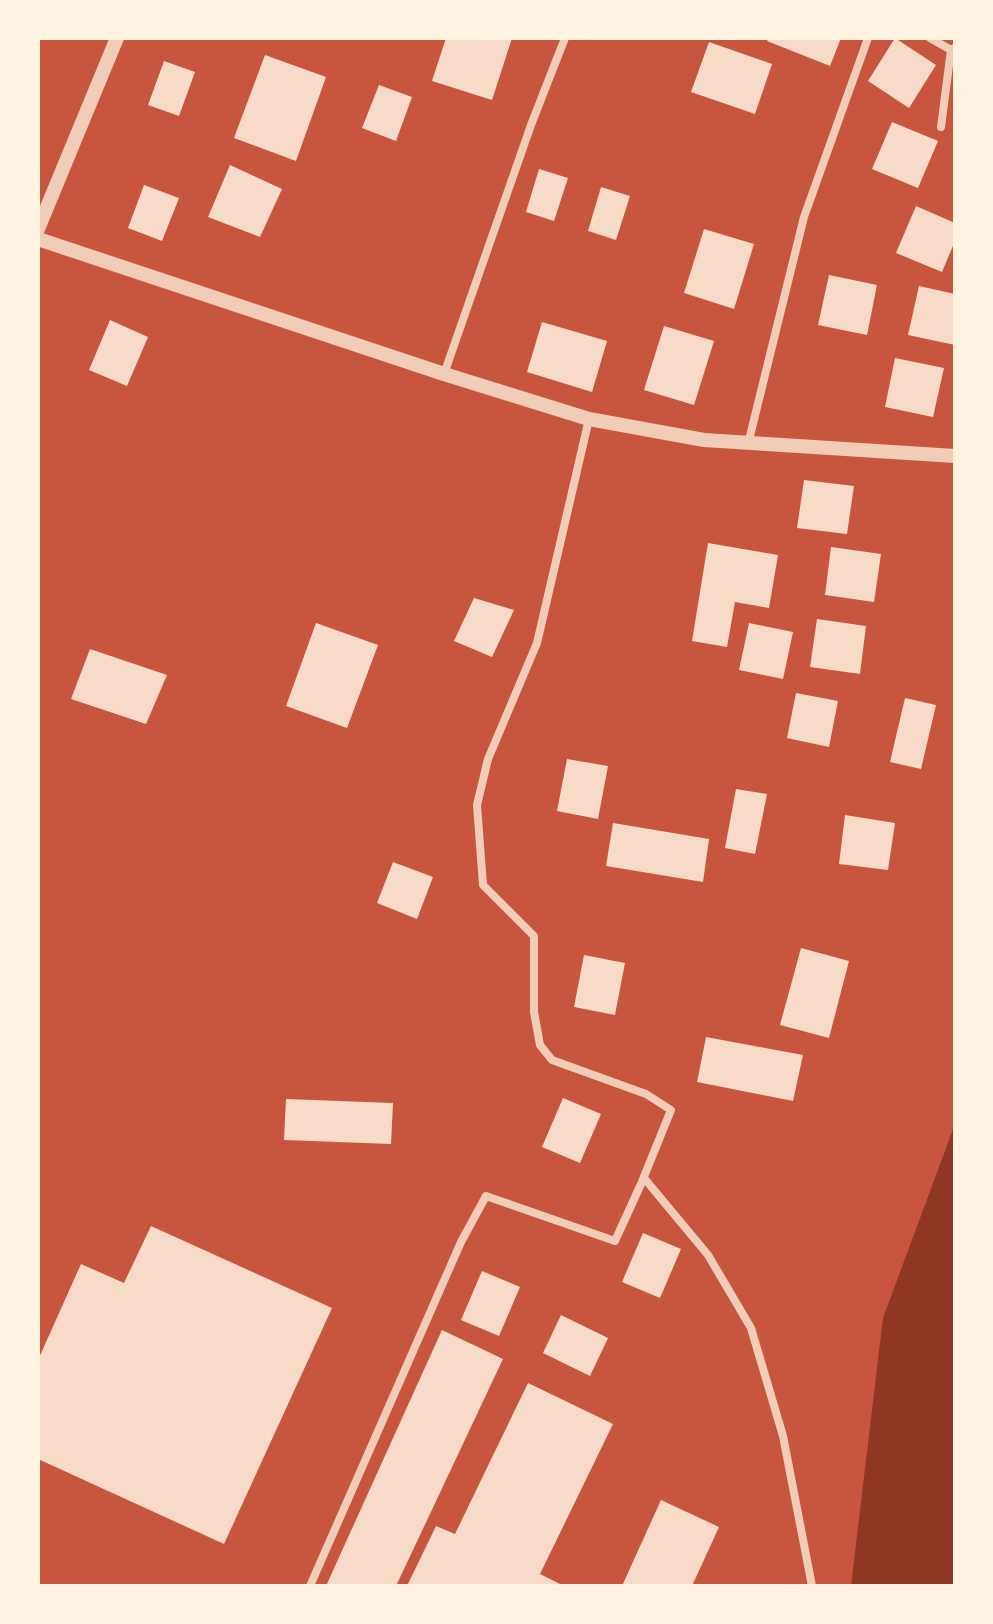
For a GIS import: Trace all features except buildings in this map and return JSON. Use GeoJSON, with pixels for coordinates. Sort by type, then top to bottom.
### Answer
{"type":"FeatureCollection","features":[{"type":"Feature","properties":{"kind":"street"},"geometry":{"type":"LineString","coordinates":[[38,229],[117,38]]}},
{"type":"Feature","properties":{"kind":"street"},"geometry":{"type":"LineString","coordinates":[[444,374],[531,125],[565,38]]}},
{"type":"Feature","properties":{"kind":"street"},"geometry":{"type":"LineString","coordinates":[[748,444],[804,217],[868,38]]}},
{"type":"Feature","properties":{"kind":"street"},"geometry":{"type":"LineString","coordinates":[[930,38],[953,49],[941,127]]}},
{"type":"Feature","properties":{"kind":"street"},"geometry":{"type":"LineString","coordinates":[[38,239],[589,419],[704,440],[955,456]]}},
{"type":"Feature","properties":{"kind":"street"},"geometry":{"type":"LineString","coordinates":[[310,1586],[461,1242],[486,1196],[615,1241],[671,1110],[646,1094],[552,1060],[540,1045],[534,1012],[534,936],[483,885],[477,805],[488,759],[537,643],[589,419]]}},
{"type":"Feature","properties":{"kind":"street"},"geometry":{"type":"LineString","coordinates":[[644,1178],[708,1255],[751,1328],[783,1436],[812,1586]]}},
{"type":"Feature","properties":{"kind":"shaded area"},"geometry":{"type":"Polygon","coordinates":[[[955,1124],[955,1586],[851,1586],[883,1318],[955,1124]]]}}]}
